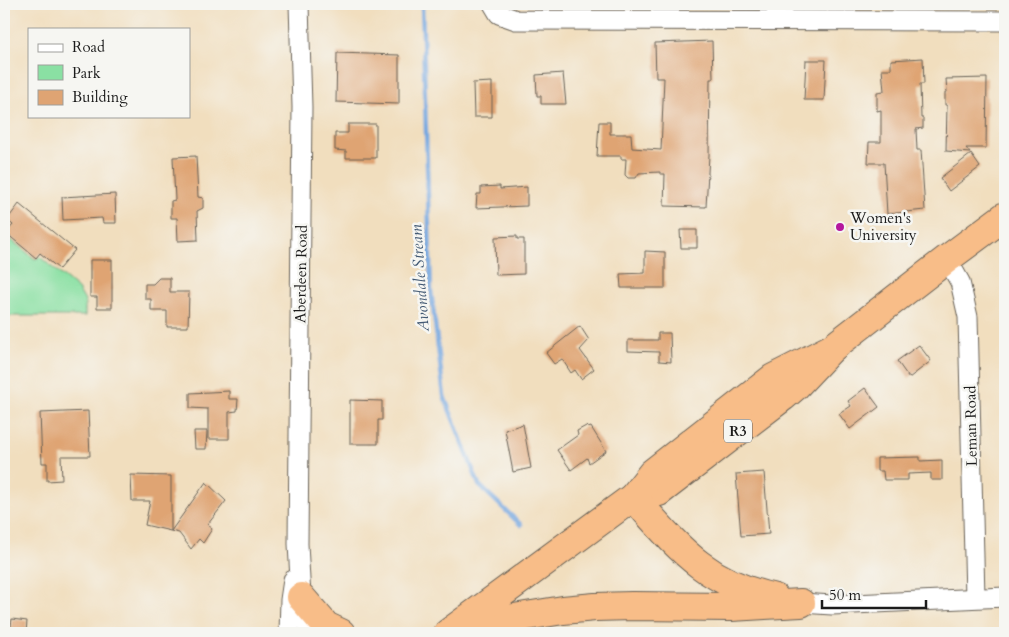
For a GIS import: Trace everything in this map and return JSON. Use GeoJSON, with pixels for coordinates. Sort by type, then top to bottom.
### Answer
{"type":"FeatureCollection","features":[{"type":"Feature","properties":{"kind":"highway","name":"R3"},"geometry":{"type":"LineString","coordinates":[[452,630],[633,497],[659,492],[783,397],[832,348],[1005,216]]}},
{"type":"Feature","properties":{"kind":"highway"},"geometry":{"type":"LineString","coordinates":[[633,497],[669,537],[701,567],[721,580],[763,595],[801,603]]}},
{"type":"Feature","properties":{"kind":"highway"},"geometry":{"type":"LineString","coordinates":[[301,597],[326,626],[341,633]]}},
{"type":"Feature","properties":{"kind":"highway"},"geometry":{"type":"LineString","coordinates":[[452,630],[563,610],[595,607],[731,607],[801,603]]}},
{"type":"Feature","properties":{"kind":"street","name":"Aberdeen Road"},"geometry":{"type":"LineString","coordinates":[[299,8],[302,117],[298,544],[301,597],[309,633]]}},
{"type":"Feature","properties":{"kind":"street"},"geometry":{"type":"LineString","coordinates":[[496,9],[516,20],[1005,22]]}},
{"type":"Feature","properties":{"kind":"street","name":"Leman Road"},"geometry":{"type":"LineString","coordinates":[[947,259],[960,282],[968,317],[975,597]]}},
{"type":"Feature","properties":{"kind":"street","name":"Aberdeen Road"},"geometry":{"type":"LineString","coordinates":[[289,633],[290,600],[298,544]]}},
{"type":"Feature","properties":{"kind":"street"},"geometry":{"type":"LineString","coordinates":[[801,603],[832,604],[1005,597]]}},
{"type":"Feature","properties":{"kind":"green space"},"geometry":{"type":"Polygon","coordinates":[[[4,234],[35,259],[40,257],[78,289],[85,301],[85,316],[4,316],[4,234]]]}},
{"type":"Feature","properties":{"kind":"building"},"geometry":{"type":"Polygon","coordinates":[[[712,41],[713,79],[710,79],[706,207],[664,206],[665,174],[660,174],[660,172],[639,173],[636,178],[628,178],[625,175],[626,159],[621,159],[621,156],[597,156],[599,122],[610,122],[610,134],[631,134],[632,148],[661,150],[664,78],[656,78],[655,43],[712,41]]]}},
{"type":"Feature","properties":{"kind":"building"},"geometry":{"type":"Polygon","coordinates":[[[337,53],[399,55],[399,104],[336,102],[337,53]]]}},
{"type":"Feature","properties":{"kind":"building"},"geometry":{"type":"Polygon","coordinates":[[[923,58],[924,84],[920,84],[923,128],[916,129],[917,150],[921,150],[925,210],[887,214],[884,163],[868,163],[869,142],[881,142],[881,110],[877,111],[877,92],[884,91],[882,69],[891,69],[891,60],[923,58]]]}},
{"type":"Feature","properties":{"kind":"building"},"geometry":{"type":"Polygon","coordinates":[[[806,60],[826,60],[824,100],[804,100],[806,60]]]}},
{"type":"Feature","properties":{"kind":"building"},"geometry":{"type":"Polygon","coordinates":[[[563,73],[566,104],[541,104],[541,96],[537,96],[536,75],[563,73]]]}},
{"type":"Feature","properties":{"kind":"building"},"geometry":{"type":"Polygon","coordinates":[[[987,78],[986,148],[966,148],[970,153],[946,151],[946,79],[987,78]]]}},
{"type":"Feature","properties":{"kind":"building"},"geometry":{"type":"Polygon","coordinates":[[[492,82],[492,117],[474,117],[473,83],[492,82]]]}},
{"type":"Feature","properties":{"kind":"building"},"geometry":{"type":"Polygon","coordinates":[[[348,124],[376,124],[376,158],[346,158],[346,151],[335,150],[335,133],[348,133],[348,124]]]}},
{"type":"Feature","properties":{"kind":"building"},"geometry":{"type":"Polygon","coordinates":[[[971,154],[980,167],[949,191],[940,178],[971,154]]]}},
{"type":"Feature","properties":{"kind":"building"},"geometry":{"type":"Polygon","coordinates":[[[196,156],[198,197],[203,198],[203,208],[197,211],[198,240],[178,241],[177,218],[171,218],[171,201],[175,200],[173,157],[196,156]]]}},
{"type":"Feature","properties":{"kind":"building"},"geometry":{"type":"Polygon","coordinates":[[[500,186],[500,189],[527,187],[527,206],[476,208],[477,194],[481,194],[481,187],[500,186]]]}},
{"type":"Feature","properties":{"kind":"building"},"geometry":{"type":"Polygon","coordinates":[[[115,194],[116,223],[103,223],[102,218],[63,220],[62,197],[115,194]]]}},
{"type":"Feature","properties":{"kind":"building"},"geometry":{"type":"Polygon","coordinates":[[[19,204],[75,250],[59,269],[40,253],[36,258],[6,233],[13,225],[7,220],[19,204]]]}},
{"type":"Feature","properties":{"kind":"building"},"geometry":{"type":"Polygon","coordinates":[[[680,230],[697,230],[697,248],[681,248],[680,230]]]}},
{"type":"Feature","properties":{"kind":"building"},"geometry":{"type":"Polygon","coordinates":[[[517,236],[517,239],[524,239],[524,274],[496,275],[495,237],[517,236]]]}},
{"type":"Feature","properties":{"kind":"building"},"geometry":{"type":"Polygon","coordinates":[[[645,251],[665,252],[665,288],[621,288],[620,274],[645,273],[645,251]]]}},
{"type":"Feature","properties":{"kind":"building"},"geometry":{"type":"Polygon","coordinates":[[[90,260],[112,260],[112,308],[97,308],[97,297],[90,297],[90,260]]]}},
{"type":"Feature","properties":{"kind":"building"},"geometry":{"type":"Polygon","coordinates":[[[159,278],[170,278],[170,292],[189,292],[188,327],[167,327],[167,311],[151,311],[151,299],[145,299],[145,284],[153,284],[159,278]]]}},
{"type":"Feature","properties":{"kind":"building"},"geometry":{"type":"Polygon","coordinates":[[[580,326],[589,340],[580,350],[594,369],[581,379],[575,370],[571,373],[562,359],[554,364],[546,353],[580,326]]]}},
{"type":"Feature","properties":{"kind":"building"},"geometry":{"type":"Polygon","coordinates":[[[658,333],[670,333],[671,362],[659,361],[659,352],[628,351],[628,340],[658,340],[658,333]]]}},
{"type":"Feature","properties":{"kind":"building"},"geometry":{"type":"Polygon","coordinates":[[[919,345],[931,361],[909,378],[897,361],[919,345]]]}},
{"type":"Feature","properties":{"kind":"building"},"geometry":{"type":"Polygon","coordinates":[[[865,388],[879,407],[850,429],[839,414],[851,406],[848,401],[865,388]]]}},
{"type":"Feature","properties":{"kind":"building"},"geometry":{"type":"Polygon","coordinates":[[[229,391],[229,399],[238,399],[237,411],[229,412],[229,439],[208,439],[208,409],[190,408],[190,393],[229,391]]]}},
{"type":"Feature","properties":{"kind":"building"},"geometry":{"type":"Polygon","coordinates":[[[350,400],[382,401],[382,420],[378,420],[378,444],[350,444],[350,400]]]}},
{"type":"Feature","properties":{"kind":"building"},"geometry":{"type":"Polygon","coordinates":[[[88,411],[90,456],[61,456],[62,480],[47,481],[47,463],[42,463],[40,413],[88,411]]]}},
{"type":"Feature","properties":{"kind":"building"},"geometry":{"type":"Polygon","coordinates":[[[523,424],[531,468],[513,472],[505,430],[523,424]]]}},
{"type":"Feature","properties":{"kind":"building"},"geometry":{"type":"Polygon","coordinates":[[[586,426],[588,428],[591,427],[606,451],[589,463],[587,458],[571,470],[557,450],[578,435],[577,431],[586,426]]]}},
{"type":"Feature","properties":{"kind":"building"},"geometry":{"type":"Polygon","coordinates":[[[194,431],[207,431],[206,449],[195,449],[194,431]]]}},
{"type":"Feature","properties":{"kind":"building"},"geometry":{"type":"Polygon","coordinates":[[[920,457],[920,461],[942,460],[942,480],[931,480],[931,473],[908,474],[908,480],[884,480],[883,471],[877,471],[877,458],[920,457]]]}},
{"type":"Feature","properties":{"kind":"building"},"geometry":{"type":"Polygon","coordinates":[[[764,472],[769,534],[741,536],[736,474],[764,472]]]}},
{"type":"Feature","properties":{"kind":"building"},"geometry":{"type":"Polygon","coordinates":[[[131,475],[171,476],[171,531],[206,482],[226,501],[208,524],[212,529],[203,543],[199,539],[191,549],[179,533],[145,525],[150,501],[132,501],[131,475]]]}},
{"type":"Feature","properties":{"kind":"building"},"geometry":{"type":"Polygon","coordinates":[[[12,619],[27,621],[26,633],[10,633],[12,619]]]}},
{"type":"Feature","properties":{"kind":"waterway","name":"Avondale Stream"},"geometry":{"type":"LineString","coordinates":[[422,4],[431,291],[444,396],[479,485],[521,525]]}},
{"type":"Feature","properties":{"kind":"place","name":"Women's University"},"geometry":{"type":"Point","coordinates":[840,227]}}]}
